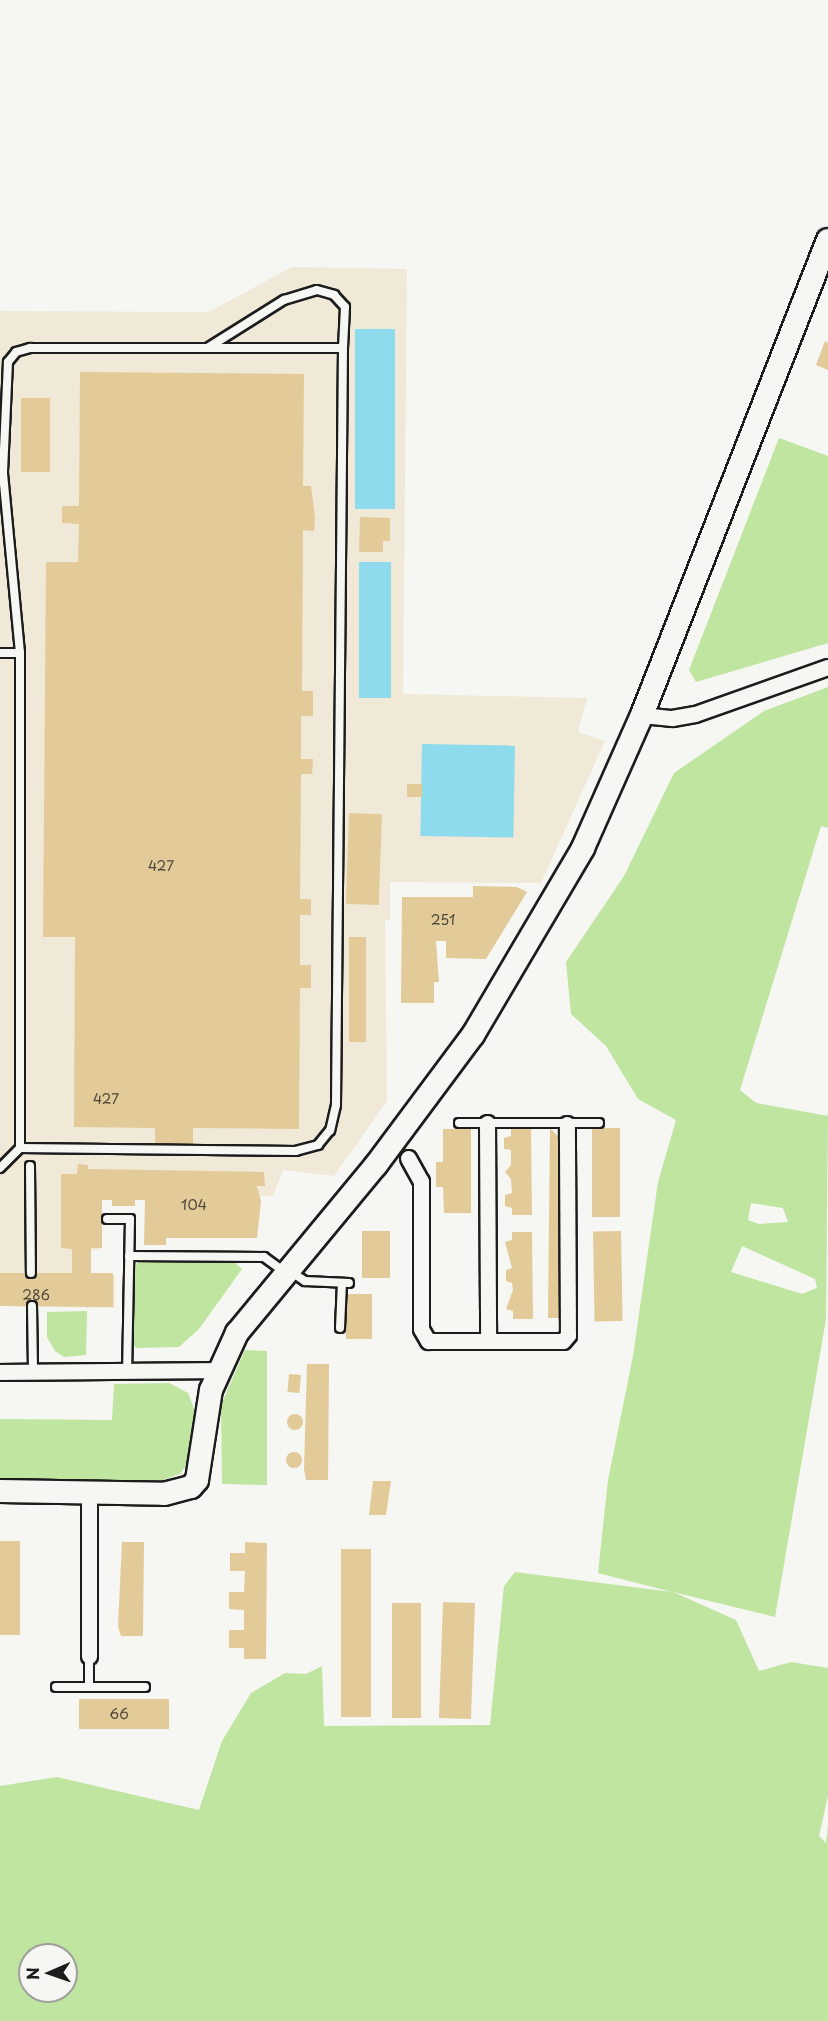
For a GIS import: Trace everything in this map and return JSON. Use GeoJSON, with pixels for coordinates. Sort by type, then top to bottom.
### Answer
{"type":"FeatureCollection","features":[{"type":"Feature","properties":{"kind":"street"},"geometry":{"type":"LineString","coordinates":[[0,1491],[88,1498],[164,1494],[191,1487],[201,1468],[208,1407],[218,1370],[237,1333],[288,1272],[400,1151],[534,936],[583,848],[642,715],[828,240]]}},
{"type":"Feature","properties":{"kind":"street"},"geometry":{"type":"LineString","coordinates":[[642,715],[672,718],[695,714],[828,668]]}},
{"type":"Feature","properties":{"kind":"street"},"geometry":{"type":"LineString","coordinates":[[487,1123],[488,1341]]}},
{"type":"Feature","properties":{"kind":"street"},"geometry":{"type":"LineString","coordinates":[[400,1151],[421,1181],[421,1329],[428,1341],[563,1341],[568,1335],[567,1124]]}},
{"type":"Feature","properties":{"kind":"street"},"geometry":{"type":"LineString","coordinates":[[0,1372],[218,1370]]}},
{"type":"Feature","properties":{"kind":"street"},"geometry":{"type":"LineString","coordinates":[[88,1498],[89,1656]]}},
{"type":"Feature","properties":{"kind":"lane"},"geometry":{"type":"LineString","coordinates":[[20,1148],[296,1151],[318,1145],[330,1130],[336,1105],[345,307],[334,295],[317,290],[284,300],[208,348]]}},
{"type":"Feature","properties":{"kind":"lane"},"geometry":{"type":"LineString","coordinates":[[0,1168],[20,1148],[20,653],[2,472],[4,377],[16,352],[30,348],[343,348]]}},
{"type":"Feature","properties":{"kind":"lane"},"geometry":{"type":"LineString","coordinates":[[0,653],[20,653]]}},
{"type":"Feature","properties":{"kind":"lane"},"geometry":{"type":"LineString","coordinates":[[459,1123],[599,1123]]}},
{"type":"Feature","properties":{"kind":"lane"},"geometry":{"type":"LineString","coordinates":[[30,1166],[31,1273]]}},
{"type":"Feature","properties":{"kind":"lane"},"geometry":{"type":"LineString","coordinates":[[107,1219],[130,1219],[127,1371]]}},
{"type":"Feature","properties":{"kind":"lane"},"geometry":{"type":"LineString","coordinates":[[129,1256],[264,1257],[305,1281],[345,1283],[340,1328]]}},
{"type":"Feature","properties":{"kind":"lane"},"geometry":{"type":"LineString","coordinates":[[32,1306],[33,1372]]}},
{"type":"Feature","properties":{"kind":"lane"},"geometry":{"type":"LineString","coordinates":[[89,1656],[89,1686]]}},
{"type":"Feature","properties":{"kind":"lane"},"geometry":{"type":"LineString","coordinates":[[56,1687],[145,1687]]}},
{"type":"Feature","properties":{"kind":"shaded area"},"geometry":{"type":"Polygon","coordinates":[[[292,267],[407,269],[403,694],[587,698],[578,732],[605,741],[541,883],[390,882],[390,920],[385,920],[387,1101],[334,1176],[283,1170],[273,1196],[258,1196],[258,1174],[102,1171],[100,1250],[91,1250],[91,1275],[115,1275],[115,1308],[0,1306],[0,311],[209,312],[292,267]]]}},
{"type":"Feature","properties":{"kind":"green space"},"geometry":{"type":"Polygon","coordinates":[[[779,438],[828,456],[828,643],[696,682],[689,670],[779,438]]]}},
{"type":"Feature","properties":{"kind":"green space"},"geometry":{"type":"Polygon","coordinates":[[[828,687],[828,828],[821,826],[740,1090],[756,1103],[828,1116],[826,1319],[775,1617],[673,1592],[736,1620],[759,1671],[791,1662],[828,1668],[828,1795],[819,1836],[826,1843],[828,1825],[828,2021],[0,2021],[0,1786],[57,1777],[199,1810],[222,1741],[251,1693],[285,1673],[306,1674],[322,1666],[324,1726],[490,1725],[504,1586],[515,1572],[672,1592],[598,1573],[608,1480],[633,1356],[658,1182],[676,1120],[638,1099],[606,1046],[571,1014],[566,962],[624,876],[674,773],[764,711],[828,687]],[[751,1203],[748,1220],[759,1224],[788,1222],[783,1208],[751,1203]],[[742,1246],[731,1272],[802,1294],[817,1288],[815,1279],[742,1246]]]}},
{"type":"Feature","properties":{"kind":"green space"},"geometry":{"type":"Polygon","coordinates":[[[138,1262],[234,1262],[242,1269],[199,1329],[179,1347],[136,1348],[131,1341],[132,1273],[138,1262]]]}},
{"type":"Feature","properties":{"kind":"green space"},"geometry":{"type":"Polygon","coordinates":[[[87,1311],[86,1355],[64,1357],[55,1351],[47,1337],[47,1312],[87,1311]]]}},
{"type":"Feature","properties":{"kind":"green space"},"geometry":{"type":"Polygon","coordinates":[[[245,1350],[267,1351],[267,1485],[222,1484],[221,1405],[245,1350]]]}},
{"type":"Feature","properties":{"kind":"green space"},"geometry":{"type":"Polygon","coordinates":[[[169,1383],[188,1393],[196,1414],[195,1453],[180,1474],[154,1483],[0,1481],[0,1419],[112,1420],[114,1384],[169,1383]]]}},
{"type":"Feature","properties":{"kind":"water"},"geometry":{"type":"Polygon","coordinates":[[[355,329],[395,329],[395,509],[355,509],[355,329]]]}},
{"type":"Feature","properties":{"kind":"water"},"geometry":{"type":"Polygon","coordinates":[[[359,562],[391,562],[391,698],[359,698],[359,562]]]}},
{"type":"Feature","properties":{"kind":"water"},"geometry":{"type":"Polygon","coordinates":[[[422,744],[515,746],[513,838],[420,836],[422,744]]]}},
{"type":"Feature","properties":{"kind":"building"},"geometry":{"type":"Polygon","coordinates":[[[825,341],[828,343],[828,370],[816,365],[825,341]]]}},
{"type":"Feature","properties":{"kind":"building"},"geometry":{"type":"Polygon","coordinates":[[[80,372],[304,374],[303,486],[311,486],[315,518],[314,531],[303,530],[302,691],[313,691],[313,716],[301,716],[301,759],[313,759],[312,774],[301,774],[300,899],[311,899],[311,915],[300,915],[300,965],[311,965],[311,988],[300,988],[299,1129],[193,1128],[193,1145],[155,1145],[155,1128],[74,1127],[75,937],[43,937],[46,562],[78,562],[79,524],[62,523],[62,506],[79,506],[80,372]]]}},
{"type":"Feature","properties":{"kind":"building"},"geometry":{"type":"Polygon","coordinates":[[[21,398],[50,398],[50,472],[21,472],[21,398]]]}},
{"type":"Feature","properties":{"kind":"building"},"geometry":{"type":"Polygon","coordinates":[[[360,517],[390,518],[390,541],[383,541],[383,552],[359,552],[360,517]]]}},
{"type":"Feature","properties":{"kind":"building"},"geometry":{"type":"Polygon","coordinates":[[[407,784],[422,784],[422,797],[407,797],[407,784]]]}},
{"type":"Feature","properties":{"kind":"building"},"geometry":{"type":"Polygon","coordinates":[[[349,813],[382,814],[379,905],[346,904],[349,813]]]}},
{"type":"Feature","properties":{"kind":"building"},"geometry":{"type":"Polygon","coordinates":[[[473,886],[517,887],[527,892],[486,959],[446,958],[446,941],[436,941],[439,982],[434,982],[434,1003],[401,1003],[402,897],[473,897],[473,886]]]}},
{"type":"Feature","properties":{"kind":"building"},"geometry":{"type":"Polygon","coordinates":[[[349,937],[366,937],[366,1042],[349,1042],[349,937]]]}},
{"type":"Feature","properties":{"kind":"building"},"geometry":{"type":"Polygon","coordinates":[[[531,1128],[532,1215],[512,1215],[512,1208],[505,1206],[505,1195],[512,1193],[511,1179],[505,1172],[511,1165],[511,1150],[504,1149],[504,1138],[511,1136],[511,1129],[531,1128]]]}},
{"type":"Feature","properties":{"kind":"building"},"geometry":{"type":"Polygon","coordinates":[[[550,1128],[562,1141],[564,1318],[548,1318],[550,1128]]]}},
{"type":"Feature","properties":{"kind":"building"},"geometry":{"type":"Polygon","coordinates":[[[592,1128],[620,1128],[620,1217],[592,1217],[592,1128]]]}},
{"type":"Feature","properties":{"kind":"building"},"geometry":{"type":"Polygon","coordinates":[[[443,1129],[471,1129],[471,1213],[444,1213],[443,1187],[436,1187],[436,1162],[443,1162],[443,1129]]]}},
{"type":"Feature","properties":{"kind":"building"},"geometry":{"type":"Polygon","coordinates":[[[78,1164],[88,1165],[88,1169],[264,1172],[265,1186],[257,1186],[261,1201],[257,1238],[166,1238],[166,1245],[144,1245],[145,1200],[135,1200],[135,1206],[112,1206],[112,1200],[102,1200],[102,1248],[91,1248],[91,1273],[113,1273],[113,1307],[0,1306],[0,1273],[72,1273],[72,1249],[61,1248],[61,1174],[77,1174],[78,1164]]]}},
{"type":"Feature","properties":{"kind":"building"},"geometry":{"type":"Polygon","coordinates":[[[362,1231],[390,1231],[390,1278],[362,1278],[362,1231]]]}},
{"type":"Feature","properties":{"kind":"building"},"geometry":{"type":"Polygon","coordinates":[[[593,1231],[621,1231],[623,1321],[595,1321],[593,1231]]]}},
{"type":"Feature","properties":{"kind":"building"},"geometry":{"type":"Polygon","coordinates":[[[512,1232],[532,1232],[533,1319],[513,1319],[513,1311],[506,1309],[513,1290],[512,1283],[506,1281],[506,1270],[512,1268],[505,1242],[512,1240],[512,1232]]]}},
{"type":"Feature","properties":{"kind":"building"},"geometry":{"type":"Polygon","coordinates":[[[346,1294],[372,1294],[372,1339],[346,1339],[346,1294]]]}},
{"type":"Feature","properties":{"kind":"building"},"geometry":{"type":"Polygon","coordinates":[[[307,1364],[329,1364],[328,1480],[306,1480],[304,1469],[307,1364]]]}},
{"type":"Feature","properties":{"kind":"building"},"geometry":{"type":"Polygon","coordinates":[[[289,1374],[301,1375],[299,1393],[287,1392],[289,1374]]]}},
{"type":"Feature","properties":{"kind":"building"},"geometry":{"type":"Polygon","coordinates":[[[292,1414],[298,1414],[303,1422],[301,1428],[292,1430],[287,1425],[287,1419],[292,1414]]]}},
{"type":"Feature","properties":{"kind":"building"},"geometry":{"type":"Polygon","coordinates":[[[291,1452],[297,1452],[302,1460],[300,1466],[291,1468],[286,1463],[286,1457],[291,1452]]]}},
{"type":"Feature","properties":{"kind":"building"},"geometry":{"type":"Polygon","coordinates":[[[373,1481],[391,1481],[386,1515],[369,1515],[373,1481]]]}},
{"type":"Feature","properties":{"kind":"building"},"geometry":{"type":"Polygon","coordinates":[[[0,1541],[20,1541],[20,1635],[0,1635],[0,1541]]]}},
{"type":"Feature","properties":{"kind":"building"},"geometry":{"type":"Polygon","coordinates":[[[122,1542],[144,1542],[143,1636],[121,1636],[118,1626],[122,1542]]]}},
{"type":"Feature","properties":{"kind":"building"},"geometry":{"type":"Polygon","coordinates":[[[245,1542],[267,1543],[266,1659],[244,1659],[244,1648],[229,1648],[229,1630],[244,1630],[244,1610],[229,1609],[229,1592],[244,1592],[245,1571],[230,1571],[230,1553],[245,1553],[245,1542]]]}},
{"type":"Feature","properties":{"kind":"building"},"geometry":{"type":"Polygon","coordinates":[[[341,1549],[371,1549],[371,1717],[341,1717],[341,1549]]]}},
{"type":"Feature","properties":{"kind":"building"},"geometry":{"type":"Polygon","coordinates":[[[443,1602],[475,1603],[471,1719],[439,1718],[443,1602]]]}},
{"type":"Feature","properties":{"kind":"building"},"geometry":{"type":"Polygon","coordinates":[[[392,1603],[421,1603],[421,1718],[392,1718],[392,1603]]]}},
{"type":"Feature","properties":{"kind":"building"},"geometry":{"type":"Polygon","coordinates":[[[79,1699],[169,1699],[169,1729],[79,1729],[79,1699]]]}}]}
